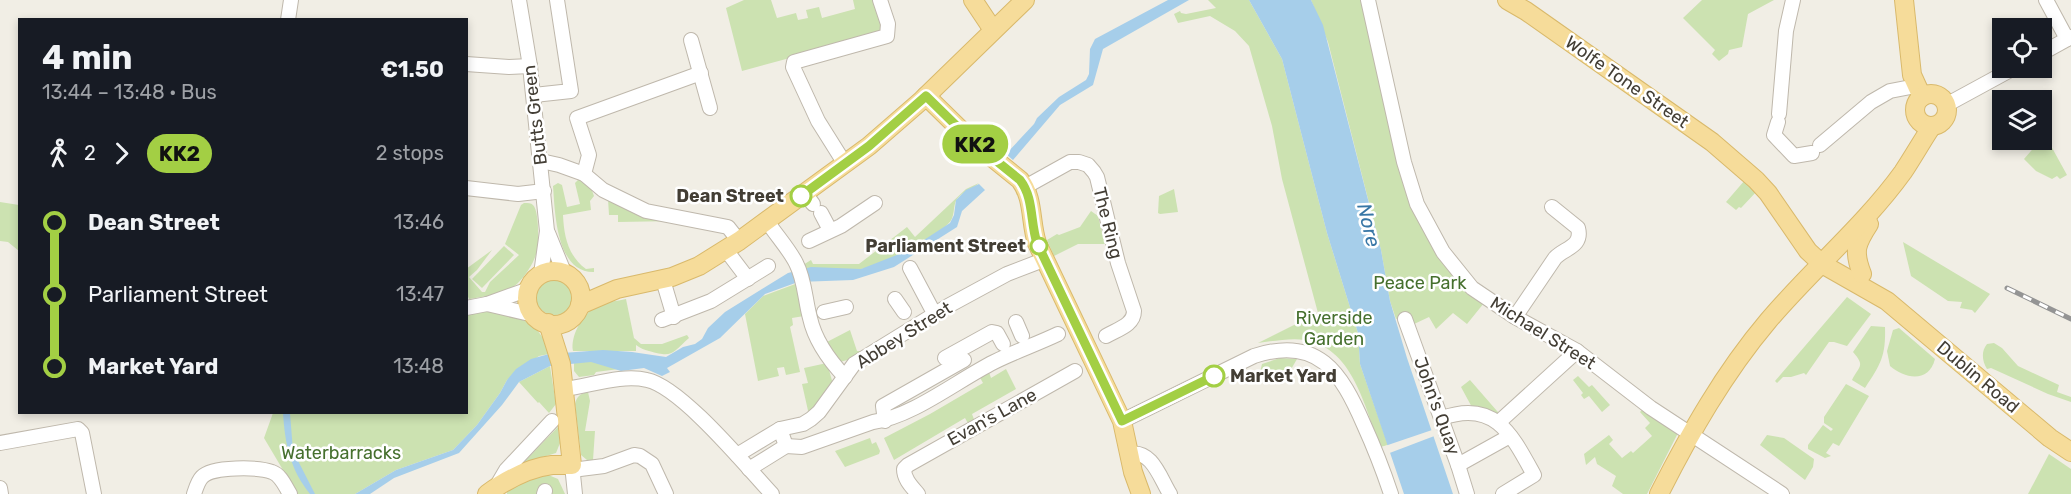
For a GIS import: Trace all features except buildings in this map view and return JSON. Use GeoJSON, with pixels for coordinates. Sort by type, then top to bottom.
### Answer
{"type":"FeatureCollection","features":[{"type":"Feature","properties":{"kind":"main road"},"geometry":{"type":"LineString","coordinates":[[973,0],[985,22],[993,30]]}},
{"type":"Feature","properties":{"kind":"main road"},"geometry":{"type":"LineString","coordinates":[[580,304],[617,289],[663,280],[699,266],[767,221],[813,203],[845,164],[926,96],[1025,0]]}},
{"type":"Feature","properties":{"kind":"main road","name":"Wolfe Tone Street"},"geometry":{"type":"LineString","coordinates":[[1507,0],[1712,142],[1768,193],[1806,248],[1828,258]]}},
{"type":"Feature","properties":{"kind":"main road"},"geometry":{"type":"LineString","coordinates":[[1904,0],[1912,75],[1919,92],[1915,110],[1925,122]]}},
{"type":"Feature","properties":{"kind":"main road"},"geometry":{"type":"LineString","coordinates":[[1919,92],[1936,95],[1946,105],[1944,119],[1925,122]]}},
{"type":"Feature","properties":{"kind":"main road"},"geometry":{"type":"LineString","coordinates":[[926,96],[973,142],[1020,180],[1025,187],[1035,234],[1046,259],[1067,330],[1091,354],[1122,421],[1133,472],[1141,494]]}},
{"type":"Feature","properties":{"kind":"main road"},"geometry":{"type":"LineString","coordinates":[[1659,494],[1690,434],[1734,364],[1768,321],[1828,258],[1904,171],[1925,122]]}},
{"type":"Feature","properties":{"kind":"main road"},"geometry":{"type":"LineString","coordinates":[[1862,274],[1857,262],[1858,242],[1884,196]]}},
{"type":"Feature","properties":{"kind":"main road","name":"Dublin Road"},"geometry":{"type":"LineString","coordinates":[[1828,258],[1862,274],[1887,301]]}},
{"type":"Feature","properties":{"kind":"main road","name":"Dublin Road"},"geometry":{"type":"LineString","coordinates":[[1828,258],[1887,301],[2042,431],[2071,452]]}},
{"type":"Feature","properties":{"kind":"main road"},"geometry":{"type":"LineString","coordinates":[[560,346],[530,307],[529,289],[536,278],[541,274],[556,271],[617,289]]}},
{"type":"Feature","properties":{"kind":"main road"},"geometry":{"type":"LineString","coordinates":[[541,319],[555,324],[567,321],[578,311],[580,289],[570,277]]}},
{"type":"Feature","properties":{"kind":"main road"},"geometry":{"type":"LineString","coordinates":[[491,490],[514,476],[532,470],[553,465],[572,467],[560,346],[567,321]]}},
{"type":"Feature","properties":{"kind":"street"},"geometry":{"type":"LineString","coordinates":[[288,18],[291,0]]}},
{"type":"Feature","properties":{"kind":"street","name":"Butts Green"},"geometry":{"type":"LineString","coordinates":[[519,0],[534,95],[544,191],[547,231],[541,274]]}},
{"type":"Feature","properties":{"kind":"street"},"geometry":{"type":"LineString","coordinates":[[534,95],[571,91],[557,0]]}},
{"type":"Feature","properties":{"kind":"street"},"geometry":{"type":"LineString","coordinates":[[845,164],[818,121],[793,67],[794,62],[887,36],[888,24],[880,0]]}},
{"type":"Feature","properties":{"kind":"street","name":"Michael Street"},"geometry":{"type":"LineString","coordinates":[[1368,0],[1404,162],[1423,217],[1443,252],[1473,288],[1515,317],[1577,351],[1651,408],[1782,494]]}},
{"type":"Feature","properties":{"kind":"street"},"geometry":{"type":"LineString","coordinates":[[1793,0],[1786,31],[1777,124],[1794,156],[1816,149],[1871,102],[1890,91],[1919,92]]}},
{"type":"Feature","properties":{"kind":"street"},"geometry":{"type":"LineString","coordinates":[[2046,0],[2069,38],[2052,47]]}},
{"type":"Feature","properties":{"kind":"street"},"geometry":{"type":"LineString","coordinates":[[691,40],[711,108]]}},
{"type":"Feature","properties":{"kind":"street"},"geometry":{"type":"LineString","coordinates":[[468,64],[530,66]]}},
{"type":"Feature","properties":{"kind":"street"},"geometry":{"type":"LineString","coordinates":[[584,174],[589,155],[577,118],[701,73]]}},
{"type":"Feature","properties":{"kind":"street"},"geometry":{"type":"LineString","coordinates":[[1946,105],[1996,78]]}},
{"type":"Feature","properties":{"kind":"street"},"geometry":{"type":"LineString","coordinates":[[541,161],[584,174],[603,190],[646,211],[728,227],[732,245],[748,279]]}},
{"type":"Feature","properties":{"kind":"street","name":"The Ring"},"geometry":{"type":"LineString","coordinates":[[1025,187],[1070,162],[1088,165],[1097,177],[1118,262],[1134,311],[1134,319],[1091,354]]}},
{"type":"Feature","properties":{"kind":"street"},"geometry":{"type":"LineString","coordinates":[[468,188],[518,194],[544,191]]}},
{"type":"Feature","properties":{"kind":"street"},"geometry":{"type":"LineString","coordinates":[[813,203],[830,230]]}},
{"type":"Feature","properties":{"kind":"street"},"geometry":{"type":"LineString","coordinates":[[809,241],[841,226],[875,203]]}},
{"type":"Feature","properties":{"kind":"street"},"geometry":{"type":"LineString","coordinates":[[1515,317],[1556,258],[1560,253],[1574,247],[1578,238],[1578,228],[1552,207]]}},
{"type":"Feature","properties":{"kind":"street"},"geometry":{"type":"LineString","coordinates":[[767,221],[796,263],[803,286],[816,314],[817,337],[830,362],[845,377]]}},
{"type":"Feature","properties":{"kind":"street","name":"Butts Green"},"geometry":{"type":"LineString","coordinates":[[547,231],[570,277]]}},
{"type":"Feature","properties":{"kind":"street","name":"Abbey Street"},"geometry":{"type":"LineString","coordinates":[[737,455],[780,429],[802,424],[811,419],[819,412],[854,364],[913,327],[1007,274],[1046,259]]}},
{"type":"Feature","properties":{"kind":"street"},"geometry":{"type":"LineString","coordinates":[[663,280],[668,319],[711,301],[768,266]]}},
{"type":"Feature","properties":{"kind":"street"},"geometry":{"type":"LineString","coordinates":[[910,268],[935,315]]}},
{"type":"Feature","properties":{"kind":"street"},"geometry":{"type":"LineString","coordinates":[[468,308],[487,304],[529,289]]}},
{"type":"Feature","properties":{"kind":"street"},"geometry":{"type":"LineString","coordinates":[[896,299],[904,312]]}},
{"type":"Feature","properties":{"kind":"street"},"geometry":{"type":"LineString","coordinates":[[487,304],[541,319]]}},
{"type":"Feature","properties":{"kind":"street"},"geometry":{"type":"LineString","coordinates":[[816,314],[846,307]]}},
{"type":"Feature","properties":{"kind":"street","name":"John's Quay"},"geometry":{"type":"LineString","coordinates":[[1405,319],[1442,418],[1467,494]]}},
{"type":"Feature","properties":{"kind":"street"},"geometry":{"type":"LineString","coordinates":[[1016,322],[1025,343]]}},
{"type":"Feature","properties":{"kind":"street"},"geometry":{"type":"LineString","coordinates":[[749,469],[786,446],[802,447],[873,422],[885,421],[920,404],[1006,351],[1067,330]]}},
{"type":"Feature","properties":{"kind":"street"},"geometry":{"type":"LineString","coordinates":[[945,358],[992,332],[997,333],[1006,351]]}},
{"type":"Feature","properties":{"kind":"street"},"geometry":{"type":"LineString","coordinates":[[1122,421],[1246,360],[1274,350],[1302,351],[1331,368],[1344,384],[1357,409],[1391,494]]}},
{"type":"Feature","properties":{"kind":"street"},"geometry":{"type":"LineString","coordinates":[[1499,422],[1577,351]]}},
{"type":"Feature","properties":{"kind":"street","name":"Evan's Lane"},"geometry":{"type":"LineString","coordinates":[[918,494],[908,483],[904,468],[1091,354]]}},
{"type":"Feature","properties":{"kind":"street"},"geometry":{"type":"LineString","coordinates":[[885,421],[883,406],[964,360]]}},
{"type":"Feature","properties":{"kind":"street"},"geometry":{"type":"LineString","coordinates":[[564,389],[645,379],[662,385],[737,455],[772,494]]}},
{"type":"Feature","properties":{"kind":"street"},"geometry":{"type":"LineString","coordinates":[[1442,418],[1451,415],[1486,415],[1499,422],[1519,447],[1534,475],[1503,494]]}},
{"type":"Feature","properties":{"kind":"street"},"geometry":{"type":"LineString","coordinates":[[491,490],[506,470],[552,421]]}},
{"type":"Feature","properties":{"kind":"street"},"geometry":{"type":"LineString","coordinates":[[0,443],[78,429],[82,433],[94,494]]}},
{"type":"Feature","properties":{"kind":"street"},"geometry":{"type":"LineString","coordinates":[[780,429],[786,446]]}},
{"type":"Feature","properties":{"kind":"street"},"geometry":{"type":"LineString","coordinates":[[1458,465],[1510,436]]}},
{"type":"Feature","properties":{"kind":"street"},"geometry":{"type":"LineString","coordinates":[[1129,454],[1140,453],[1148,457],[1170,494]]}},
{"type":"Feature","properties":{"kind":"street"},"geometry":{"type":"LineString","coordinates":[[575,494],[572,467],[604,466],[634,455],[652,464],[666,494]]}},
{"type":"Feature","properties":{"kind":"street"},"geometry":{"type":"LineString","coordinates":[[194,494],[203,476],[211,471],[229,468],[274,472],[290,494]]}},
{"type":"Feature","properties":{"kind":"street"},"geometry":{"type":"LineString","coordinates":[[0,488],[1,494]]}},
{"type":"Feature","properties":{"kind":"green space"},"geometry":{"type":"Polygon","coordinates":[[[744,0],[771,0],[777,18],[796,13],[798,20],[808,18],[806,10],[819,7],[822,18],[855,9],[853,0],[877,0],[886,32],[742,71],[726,8],[744,0]]]}},
{"type":"Feature","properties":{"kind":"green space","name":"Riverside Garden"},"geometry":{"type":"Polygon","coordinates":[[[1208,0],[1249,0],[1282,59],[1327,233],[1358,333],[1360,364],[1388,445],[1380,447],[1364,401],[1349,371],[1327,349],[1300,339],[1258,343],[1318,313],[1282,179],[1272,126],[1249,46],[1235,31],[1210,16],[1178,23],[1174,14],[1180,11],[1186,14],[1216,8],[1208,0]]]}},
{"type":"Feature","properties":{"kind":"green space","name":"Peace Park"},"geometry":{"type":"Polygon","coordinates":[[[1311,0],[1364,0],[1414,210],[1444,261],[1484,303],[1467,324],[1453,313],[1436,329],[1429,317],[1412,325],[1407,314],[1396,319],[1390,301],[1381,250],[1328,42],[1311,0]]]}},
{"type":"Feature","properties":{"kind":"green space"},"geometry":{"type":"Polygon","coordinates":[[[1702,0],[1774,0],[1748,14],[1742,47],[1729,50],[1728,54],[1719,61],[1712,54],[1715,50],[1683,18],[1702,0]]]}},
{"type":"Feature","properties":{"kind":"green space"},"geometry":{"type":"Polygon","coordinates":[[[2052,148],[2067,175],[2060,179],[2057,176],[2052,179],[2036,171],[2024,159],[2032,150],[2052,150],[2052,148]]]}},
{"type":"Feature","properties":{"kind":"green space"},"geometry":{"type":"Polygon","coordinates":[[[579,179],[590,185],[594,196],[590,201],[591,210],[563,215],[564,230],[575,258],[586,269],[594,268],[594,272],[581,270],[572,263],[565,252],[557,225],[553,186],[558,183],[562,185],[567,207],[580,204],[575,183],[579,179]]]}},
{"type":"Feature","properties":{"kind":"green space"},"geometry":{"type":"Polygon","coordinates":[[[1745,180],[1757,191],[1741,208],[1736,210],[1726,202],[1745,180]]]}},
{"type":"Feature","properties":{"kind":"green space"},"geometry":{"type":"Polygon","coordinates":[[[979,183],[957,199],[948,224],[919,246],[895,258],[872,267],[854,270],[805,268],[803,265],[811,260],[813,264],[859,264],[907,227],[915,237],[966,189],[979,183]]]}},
{"type":"Feature","properties":{"kind":"green space"},"geometry":{"type":"Polygon","coordinates":[[[1174,189],[1178,212],[1158,213],[1159,196],[1174,189]]]}},
{"type":"Feature","properties":{"kind":"green space"},"geometry":{"type":"Polygon","coordinates":[[[608,199],[676,221],[618,222],[618,215],[609,215],[608,199]]]}},
{"type":"Feature","properties":{"kind":"green space"},"geometry":{"type":"Polygon","coordinates":[[[0,202],[18,205],[18,250],[8,242],[0,241],[0,202]]]}},
{"type":"Feature","properties":{"kind":"green space"},"geometry":{"type":"Polygon","coordinates":[[[530,203],[535,208],[538,234],[534,260],[524,276],[513,287],[495,294],[469,299],[468,268],[492,250],[469,277],[482,292],[485,292],[490,282],[519,255],[505,244],[521,205],[530,203]]]}},
{"type":"Feature","properties":{"kind":"green space"},"geometry":{"type":"Polygon","coordinates":[[[1091,211],[1098,216],[1105,244],[1078,244],[1054,256],[1047,240],[1057,234],[1080,227],[1091,211]]]}},
{"type":"Feature","properties":{"kind":"green space"},"geometry":{"type":"Polygon","coordinates":[[[1903,242],[1990,294],[1975,313],[1972,310],[1960,308],[1962,302],[1948,301],[1911,276],[1903,242]]]}},
{"type":"Feature","properties":{"kind":"green space"},"geometry":{"type":"Polygon","coordinates":[[[504,246],[514,255],[482,288],[472,279],[504,246]]]}},
{"type":"Feature","properties":{"kind":"green space"},"geometry":{"type":"Polygon","coordinates":[[[555,275],[563,276],[569,281],[574,287],[574,303],[569,309],[563,314],[555,315],[547,314],[541,309],[536,303],[535,295],[536,287],[541,281],[547,276],[555,275]]]}},
{"type":"Feature","properties":{"kind":"green space"},"geometry":{"type":"Polygon","coordinates":[[[798,283],[804,316],[792,318],[793,325],[790,327],[800,372],[786,375],[784,367],[777,368],[779,376],[758,381],[745,314],[763,296],[798,283]]]}},
{"type":"Feature","properties":{"kind":"green space"},"geometry":{"type":"Polygon","coordinates":[[[1847,297],[1871,314],[1847,346],[1829,342],[1806,375],[1804,373],[1783,377],[1777,383],[1775,381],[1847,297]]]}},
{"type":"Feature","properties":{"kind":"green space"},"geometry":{"type":"Polygon","coordinates":[[[626,299],[634,338],[641,344],[662,344],[687,335],[689,338],[675,351],[667,354],[647,351],[636,345],[636,351],[573,351],[576,332],[582,319],[592,309],[626,299]]]}},
{"type":"Feature","properties":{"kind":"green space","name":"Waterbarracks"},"geometry":{"type":"Polygon","coordinates":[[[475,311],[499,313],[521,319],[531,324],[539,332],[549,354],[539,356],[507,380],[477,425],[453,450],[396,470],[355,494],[294,494],[264,438],[273,414],[468,414],[468,314],[475,311]]]}},
{"type":"Feature","properties":{"kind":"green space"},"geometry":{"type":"Polygon","coordinates":[[[1871,326],[1885,327],[1884,346],[1878,367],[1865,388],[1852,380],[1860,366],[1853,352],[1871,326]]]}},
{"type":"Feature","properties":{"kind":"green space"},"geometry":{"type":"Polygon","coordinates":[[[1899,328],[1935,359],[1928,372],[1909,376],[1890,366],[1887,351],[1893,330],[1899,328]]]}},
{"type":"Feature","properties":{"kind":"green space"},"geometry":{"type":"Polygon","coordinates":[[[850,330],[857,351],[860,351],[862,356],[840,362],[825,343],[850,330]]]}},
{"type":"Feature","properties":{"kind":"green space"},"geometry":{"type":"Polygon","coordinates":[[[1994,343],[2002,348],[2018,366],[2059,385],[2057,392],[2071,397],[2071,402],[1991,368],[1987,369],[1983,353],[1987,344],[1994,343]]]}},
{"type":"Feature","properties":{"kind":"green space"},"geometry":{"type":"Polygon","coordinates":[[[608,357],[621,371],[619,369],[596,372],[594,375],[579,377],[574,371],[574,363],[608,357]]]}},
{"type":"Feature","properties":{"kind":"green space"},"geometry":{"type":"Polygon","coordinates":[[[1280,358],[1297,359],[1286,378],[1276,383],[1260,372],[1262,364],[1280,358]]]}},
{"type":"Feature","properties":{"kind":"green space"},"geometry":{"type":"Polygon","coordinates":[[[827,363],[833,384],[809,415],[802,384],[808,383],[804,368],[827,363]]]}},
{"type":"Feature","properties":{"kind":"green space"},"geometry":{"type":"Polygon","coordinates":[[[550,366],[556,404],[549,413],[519,382],[550,366]]]}},
{"type":"Feature","properties":{"kind":"green space"},"geometry":{"type":"Polygon","coordinates":[[[988,369],[991,378],[1006,369],[1016,389],[972,414],[975,422],[969,425],[965,418],[894,460],[884,438],[983,383],[978,374],[988,369]]]}},
{"type":"Feature","properties":{"kind":"green space"},"geometry":{"type":"Polygon","coordinates":[[[1578,376],[1589,387],[1592,385],[1610,405],[1602,412],[1589,396],[1584,399],[1581,395],[1583,393],[1573,380],[1578,376]]]}},
{"type":"Feature","properties":{"kind":"green space"},"geometry":{"type":"Polygon","coordinates":[[[1470,380],[1501,415],[1474,411],[1461,387],[1470,380]]]}},
{"type":"Feature","properties":{"kind":"green space"},"geometry":{"type":"Polygon","coordinates":[[[1846,384],[1869,396],[1839,446],[1833,443],[1826,453],[1831,456],[1825,458],[1808,449],[1808,445],[1823,425],[1831,431],[1833,429],[1824,423],[1824,417],[1846,384]]]}},
{"type":"Feature","properties":{"kind":"green space"},"geometry":{"type":"Polygon","coordinates":[[[588,392],[590,401],[585,431],[595,431],[593,460],[587,460],[581,455],[575,404],[579,396],[588,392]]]}},
{"type":"Feature","properties":{"kind":"green space"},"geometry":{"type":"Polygon","coordinates":[[[1644,408],[1678,433],[1647,494],[1623,494],[1612,486],[1616,476],[1597,464],[1595,457],[1586,465],[1584,454],[1609,435],[1613,440],[1609,444],[1622,458],[1631,451],[1633,453],[1652,436],[1645,428],[1650,423],[1640,412],[1644,408]]]}},
{"type":"Feature","properties":{"kind":"green space"},"geometry":{"type":"Polygon","coordinates":[[[558,427],[560,443],[556,453],[523,463],[558,427]]]}},
{"type":"Feature","properties":{"kind":"green space"},"geometry":{"type":"Polygon","coordinates":[[[1767,435],[1784,438],[1814,459],[1813,467],[1805,480],[1760,445],[1767,435]]]}},
{"type":"Feature","properties":{"kind":"green space"},"geometry":{"type":"Polygon","coordinates":[[[870,438],[872,444],[876,442],[879,454],[845,467],[835,451],[870,438]]]}},
{"type":"Feature","properties":{"kind":"green space"},"geometry":{"type":"Polygon","coordinates":[[[2049,454],[2071,469],[2071,494],[2028,494],[2049,454]]]}},
{"type":"Feature","properties":{"kind":"green space"},"geometry":{"type":"Polygon","coordinates":[[[546,474],[558,479],[565,494],[507,494],[507,489],[546,474]]]}},
{"type":"Feature","properties":{"kind":"water"},"geometry":{"type":"Polygon","coordinates":[[[1168,0],[1189,0],[1103,49],[1093,85],[1060,105],[1013,160],[1006,154],[1037,118],[1059,97],[1086,80],[1089,74],[1090,49],[1095,39],[1168,0]]]}},
{"type":"Feature","properties":{"kind":"water","name":"Nore"},"geometry":{"type":"Polygon","coordinates":[[[1249,0],[1311,0],[1323,25],[1381,250],[1390,301],[1453,494],[1404,494],[1360,364],[1358,333],[1327,233],[1282,59],[1249,0]]]}},
{"type":"Feature","properties":{"kind":"water"},"geometry":{"type":"Polygon","coordinates":[[[979,184],[985,190],[962,211],[957,227],[894,267],[853,280],[798,282],[765,294],[720,338],[667,368],[670,372],[662,376],[644,368],[621,371],[591,362],[550,366],[519,382],[502,405],[459,453],[394,478],[370,494],[355,494],[396,470],[453,450],[477,425],[516,369],[531,359],[549,354],[603,350],[666,357],[683,347],[695,344],[725,312],[788,273],[811,267],[861,269],[907,251],[950,223],[954,215],[956,200],[966,190],[979,184]]]}},
{"type":"Feature","properties":{"kind":"water"},"geometry":{"type":"Polygon","coordinates":[[[283,414],[290,414],[293,451],[315,494],[310,494],[293,466],[285,435],[283,414]]]}},
{"type":"Feature","properties":{"kind":"pier"},"geometry":{"type":"Polygon","coordinates":[[[1435,429],[1437,435],[1387,454],[1385,446],[1435,429]]]}},
{"type":"Feature","properties":{"kind":"railway"},"geometry":{"type":"LineString","coordinates":[[2007,288],[2071,319]]}},
{"type":"Feature","properties":{"kind":"bus line","name":"KK2"},"geometry":{"type":"LineString","coordinates":[[801,196],[869,146],[926,96],[990,158],[1007,169],[1025,187],[1028,192],[1037,243],[1122,421],[1214,376]]}},
{"type":"Feature","properties":{"kind":"place","name":"Dean Street"},"geometry":{"type":"Point","coordinates":[801,196]}},
{"type":"Feature","properties":{"kind":"place","name":"Parliament Street"},"geometry":{"type":"Point","coordinates":[1039,246]}},
{"type":"Feature","properties":{"kind":"place","name":"Market Yard"},"geometry":{"type":"Point","coordinates":[1214,376]}}]}
